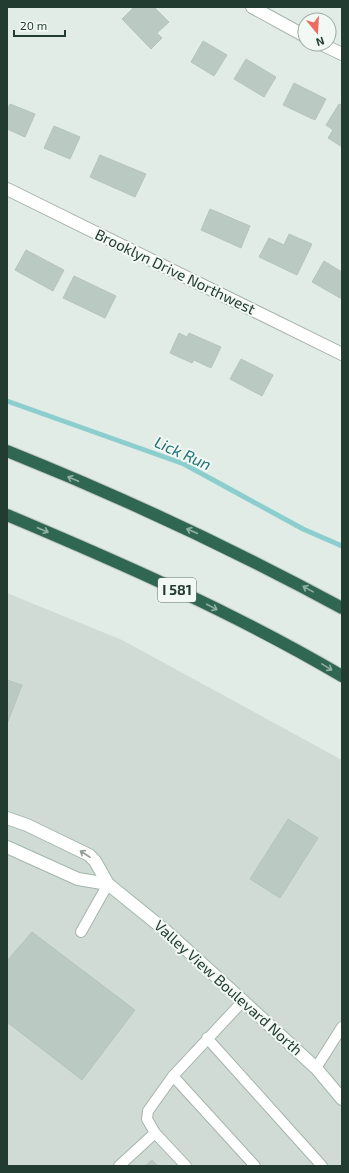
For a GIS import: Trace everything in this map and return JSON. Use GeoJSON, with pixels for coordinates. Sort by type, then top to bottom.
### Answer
{"type":"FeatureCollection","features":[{"type":"Feature","properties":{"kind":"highway"},"geometry":{"type":"LineString","coordinates":[[7,451],[203,536],[273,570],[342,608]]}},
{"type":"Feature","properties":{"kind":"highway","name":"I 581"},"geometry":{"type":"LineString","coordinates":[[7,515],[84,547],[202,601],[342,676]]}},
{"type":"Feature","properties":{"kind":"street"},"geometry":{"type":"LineString","coordinates":[[252,7],[297,32]]}},
{"type":"Feature","properties":{"kind":"street","name":"Brooklyn Drive Northwest"},"geometry":{"type":"LineString","coordinates":[[7,189],[342,354]]}},
{"type":"Feature","properties":{"kind":"street","name":"Valley View Boulevard North"},"geometry":{"type":"LineString","coordinates":[[7,818],[34,828],[89,855],[95,860],[108,884],[166,931],[243,1001],[316,1068],[342,1098]]}},
{"type":"Feature","properties":{"kind":"street","name":"Valley View Boulevard North"},"geometry":{"type":"LineString","coordinates":[[7,847],[78,879],[108,884]]}},
{"type":"Feature","properties":{"kind":"lane"},"geometry":{"type":"LineString","coordinates":[[81,932],[108,884]]}},
{"type":"Feature","properties":{"kind":"lane"},"geometry":{"type":"LineString","coordinates":[[186,1166],[155,1133],[147,1119],[148,1111],[173,1076],[243,1001]]}},
{"type":"Feature","properties":{"kind":"lane"},"geometry":{"type":"LineString","coordinates":[[316,1068],[342,1027]]}},
{"type":"Feature","properties":{"kind":"lane"},"geometry":{"type":"LineString","coordinates":[[207,1038],[322,1166]]}},
{"type":"Feature","properties":{"kind":"lane"},"geometry":{"type":"LineString","coordinates":[[173,1076],[255,1166]]}},
{"type":"Feature","properties":{"kind":"lane"},"geometry":{"type":"LineString","coordinates":[[119,1166],[155,1133]]}},
{"type":"Feature","properties":{"kind":"shaded area"},"geometry":{"type":"Polygon","coordinates":[[[7,593],[122,640],[342,760],[342,1166],[7,1166],[7,593]]]}},
{"type":"Feature","properties":{"kind":"building"},"geometry":{"type":"Polygon","coordinates":[[[134,7],[154,7],[169,22],[157,33],[162,38],[151,49],[122,19],[134,7]]]}},
{"type":"Feature","properties":{"kind":"building"},"geometry":{"type":"Polygon","coordinates":[[[203,41],[227,55],[214,76],[191,62],[203,41]]]}},
{"type":"Feature","properties":{"kind":"building"},"geometry":{"type":"Polygon","coordinates":[[[246,59],[276,77],[264,97],[234,79],[246,59]]]}},
{"type":"Feature","properties":{"kind":"building"},"geometry":{"type":"Polygon","coordinates":[[[294,83],[326,99],[315,120],[283,105],[294,83]]]}},
{"type":"Feature","properties":{"kind":"building"},"geometry":{"type":"Polygon","coordinates":[[[10,104],[35,114],[25,137],[7,129],[7,110],[10,104]]]}},
{"type":"Feature","properties":{"kind":"building"},"geometry":{"type":"Polygon","coordinates":[[[339,104],[342,105],[342,147],[328,138],[333,130],[326,125],[339,104]]]}},
{"type":"Feature","properties":{"kind":"building"},"geometry":{"type":"Polygon","coordinates":[[[54,126],[80,137],[70,159],[44,148],[54,126]]]}},
{"type":"Feature","properties":{"kind":"building"},"geometry":{"type":"Polygon","coordinates":[[[100,155],[146,174],[135,197],[90,177],[100,155]]]}},
{"type":"Feature","properties":{"kind":"building"},"geometry":{"type":"Polygon","coordinates":[[[210,209],[250,226],[241,248],[201,230],[210,209]]]}},
{"type":"Feature","properties":{"kind":"building"},"geometry":{"type":"Polygon","coordinates":[[[289,234],[312,244],[297,275],[259,257],[269,238],[284,245],[289,234]]]}},
{"type":"Feature","properties":{"kind":"building"},"geometry":{"type":"Polygon","coordinates":[[[26,250],[64,270],[53,291],[15,270],[26,250]]]}},
{"type":"Feature","properties":{"kind":"building"},"geometry":{"type":"Polygon","coordinates":[[[324,261],[342,272],[342,299],[312,282],[324,261]]]}},
{"type":"Feature","properties":{"kind":"building"},"geometry":{"type":"Polygon","coordinates":[[[74,276],[116,296],[105,318],[63,298],[74,276]]]}},
{"type":"Feature","properties":{"kind":"building"},"geometry":{"type":"Polygon","coordinates":[[[179,333],[187,337],[189,333],[221,347],[211,368],[194,360],[192,363],[170,353],[179,333]]]}},
{"type":"Feature","properties":{"kind":"building"},"geometry":{"type":"Polygon","coordinates":[[[241,359],[273,375],[262,396],[230,379],[241,359]]]}},
{"type":"Feature","properties":{"kind":"building"},"geometry":{"type":"Polygon","coordinates":[[[7,680],[22,685],[7,724],[7,680]]]}},
{"type":"Feature","properties":{"kind":"building"},"geometry":{"type":"Polygon","coordinates":[[[288,819],[318,838],[280,898],[250,879],[288,819]]]}},
{"type":"Feature","properties":{"kind":"building"},"geometry":{"type":"Polygon","coordinates":[[[32,932],[135,1010],[82,1080],[7,1022],[7,961],[32,932]]]}},
{"type":"Feature","properties":{"kind":"building"},"geometry":{"type":"Polygon","coordinates":[[[152,1160],[158,1166],[145,1166],[152,1160]]]}},
{"type":"Feature","properties":{"kind":"waterway","name":"Lick Run"},"geometry":{"type":"LineString","coordinates":[[7,401],[184,464],[303,529],[342,546]]}}]}
